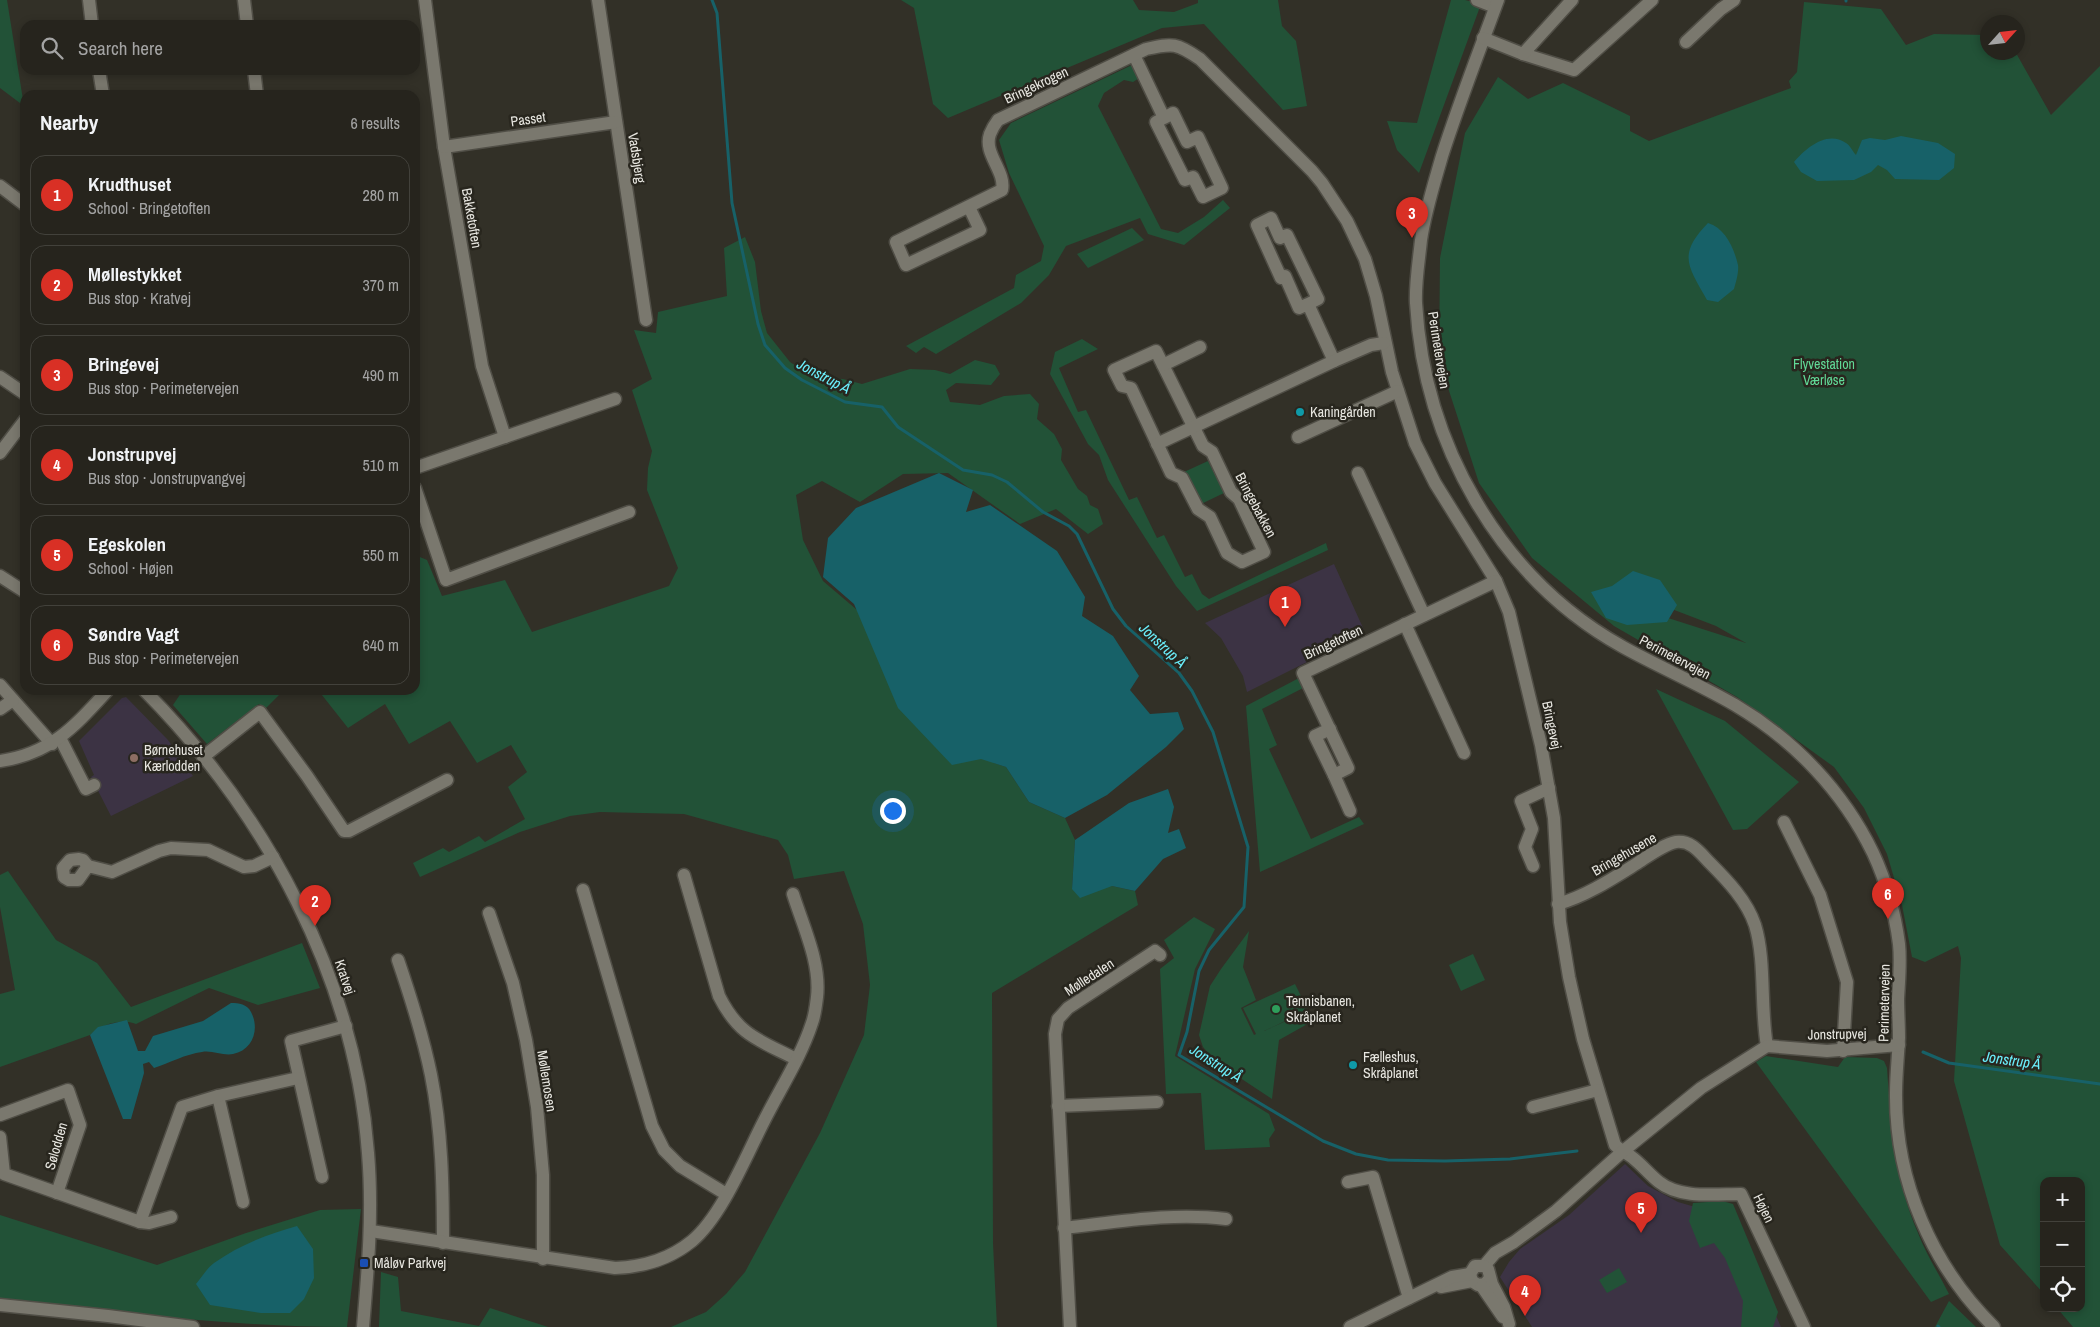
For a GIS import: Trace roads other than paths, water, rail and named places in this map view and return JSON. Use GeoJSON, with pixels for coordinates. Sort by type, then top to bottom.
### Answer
{"type":"FeatureCollection","features":[{"type":"Feature","properties":{"kind":"street"},"geometry":{"type":"LineString","coordinates":[[89,0],[91,20]]}},
{"type":"Feature","properties":{"kind":"street"},"geometry":{"type":"LineString","coordinates":[[244,0],[246,20]]}},
{"type":"Feature","properties":{"kind":"street","name":"Bakketoften"},"geometry":{"type":"LineString","coordinates":[[425,0],[444,147],[482,366],[505,437]]}},
{"type":"Feature","properties":{"kind":"street","name":"Vadsbjerg"},"geometry":{"type":"LineString","coordinates":[[598,0],[646,320]]}},
{"type":"Feature","properties":{"kind":"street"},"geometry":{"type":"LineString","coordinates":[[1477,0],[1496,4]]}},
{"type":"Feature","properties":{"kind":"street"},"geometry":{"type":"LineString","coordinates":[[1523,54],[1572,0]]}},
{"type":"Feature","properties":{"kind":"street"},"geometry":{"type":"LineString","coordinates":[[1483,38],[1523,54],[1574,70],[1652,0]]}},
{"type":"Feature","properties":{"kind":"street"},"geometry":{"type":"LineString","coordinates":[[1686,42],[1721,9],[1734,0]]}},
{"type":"Feature","properties":{"kind":"street","name":"Perimetervejen"},"geometry":{"type":"LineString","coordinates":[[1496,4],[1432,190],[1422,237],[1416,299],[1426,380],[1448,447],[1470,493],[1495,531],[1519,562],[1550,594],[1580,619],[1618,644],[1734,704],[1769,728],[1812,766],[1842,801],[1873,853],[1884,880],[1893,910],[1899,944],[1899,1045],[1896,1095],[1898,1139],[1907,1178],[1919,1218],[1936,1252],[1956,1284],[1994,1327]]}},
{"type":"Feature","properties":{"kind":"street","name":"Bringekrogen"},"geometry":{"type":"LineString","coordinates":[[969,207],[980,230],[906,265],[896,242],[1002,190],[1002,180],[991,155],[989,140],[989,136],[998,120],[1146,49],[1170,44]]}},
{"type":"Feature","properties":{"kind":"street","name":"Bringevej"},"geometry":{"type":"LineString","coordinates":[[1170,44],[1186,49],[1200,59],[1322,183],[1346,221],[1365,260],[1376,296],[1384,343],[1416,443],[1435,483],[1496,581],[1509,612],[1519,646],[1554,818],[1558,904],[1568,977],[1598,1090],[1615,1145],[1622,1152]]}},
{"type":"Feature","properties":{"kind":"street"},"geometry":{"type":"LineString","coordinates":[[1134,55],[1164,118]]}},
{"type":"Feature","properties":{"kind":"street"},"geometry":{"type":"LineString","coordinates":[[100,75],[102,90]]}},
{"type":"Feature","properties":{"kind":"street"},"geometry":{"type":"LineString","coordinates":[[255,75],[256,90]]}},
{"type":"Feature","properties":{"kind":"street"},"geometry":{"type":"LineString","coordinates":[[1173,113],[1187,142],[1198,137],[1222,188],[1203,197],[1193,177],[1185,180],[1156,122],[1164,118],[1173,113]]}},
{"type":"Feature","properties":{"kind":"street","name":"Passet"},"geometry":{"type":"LineString","coordinates":[[444,147],[616,122]]}},
{"type":"Feature","properties":{"kind":"street"},"geometry":{"type":"LineString","coordinates":[[0,186],[20,201]]}},
{"type":"Feature","properties":{"kind":"street"},"geometry":{"type":"LineString","coordinates":[[1271,218],[1280,238],[1287,235],[1318,299],[1308,304],[1299,308],[1284,276],[1281,278],[1256,225],[1271,218]]}},
{"type":"Feature","properties":{"kind":"street"},"geometry":{"type":"LineString","coordinates":[[1308,304],[1334,361]]}},
{"type":"Feature","properties":{"kind":"street"},"geometry":{"type":"LineString","coordinates":[[1157,444],[1334,361],[1372,345],[1384,343]]}},
{"type":"Feature","properties":{"kind":"street"},"geometry":{"type":"LineString","coordinates":[[1163,365],[1200,347]]}},
{"type":"Feature","properties":{"kind":"street","name":"Bringebakken"},"geometry":{"type":"LineString","coordinates":[[1156,351],[1163,365],[1203,446],[1212,452],[1231,492],[1239,499],[1264,552],[1242,562],[1227,554],[1210,517],[1198,509],[1182,478],[1171,473],[1131,388],[1122,386],[1114,370],[1156,351]]}},
{"type":"Feature","properties":{"kind":"street"},"geometry":{"type":"LineString","coordinates":[[0,376],[20,390]]}},
{"type":"Feature","properties":{"kind":"street"},"geometry":{"type":"LineString","coordinates":[[1298,437],[1398,391]]}},
{"type":"Feature","properties":{"kind":"street"},"geometry":{"type":"LineString","coordinates":[[420,466],[615,399]]}},
{"type":"Feature","properties":{"kind":"street"},"geometry":{"type":"LineString","coordinates":[[0,453],[20,427]]}},
{"type":"Feature","properties":{"kind":"street"},"geometry":{"type":"LineString","coordinates":[[1358,473],[1424,615]]}},
{"type":"Feature","properties":{"kind":"street"},"geometry":{"type":"LineString","coordinates":[[420,503],[446,580],[629,512]]}},
{"type":"Feature","properties":{"kind":"street"},"geometry":{"type":"LineString","coordinates":[[0,576],[20,589]]}},
{"type":"Feature","properties":{"kind":"street","name":"Bringetoften"},"geometry":{"type":"LineString","coordinates":[[1350,811],[1334,775],[1348,768],[1303,673],[1496,581]]}},
{"type":"Feature","properties":{"kind":"street"},"geometry":{"type":"LineString","coordinates":[[1405,624],[1464,754]]}},
{"type":"Feature","properties":{"kind":"street"},"geometry":{"type":"LineString","coordinates":[[0,685],[56,741],[86,789],[94,785]]}},
{"type":"Feature","properties":{"kind":"street"},"geometry":{"type":"LineString","coordinates":[[0,761],[33,754],[56,741],[82,719],[104,695]]}},
{"type":"Feature","properties":{"kind":"street","name":"Kratvej"},"geometry":{"type":"LineString","coordinates":[[149,695],[166,712],[235,798],[274,857],[322,956],[346,1026],[364,1114],[368,1153],[371,1232],[363,1327]]}},
{"type":"Feature","properties":{"kind":"street"},"geometry":{"type":"LineString","coordinates":[[0,709],[13,700]]}},
{"type":"Feature","properties":{"kind":"street"},"geometry":{"type":"LineString","coordinates":[[203,758],[260,712],[344,831],[349,831],[447,780]]}},
{"type":"Feature","properties":{"kind":"street"},"geometry":{"type":"LineString","coordinates":[[1533,866],[1525,847],[1532,829],[1521,801],[1549,788]]}},
{"type":"Feature","properties":{"kind":"street"},"geometry":{"type":"LineString","coordinates":[[1784,822],[1820,895],[1847,982],[1843,1051]]}},
{"type":"Feature","properties":{"kind":"street","name":"Bringehusene"},"geometry":{"type":"LineString","coordinates":[[1558,904],[1571,900],[1610,880],[1676,842],[1691,844],[1726,878],[1744,903],[1754,924],[1760,947],[1763,1021],[1767,1046]]}},
{"type":"Feature","properties":{"kind":"street"},"geometry":{"type":"LineString","coordinates":[[88,866],[112,872],[159,851],[171,848],[208,850],[244,867],[254,866],[274,857]]}},
{"type":"Feature","properties":{"kind":"street"},"geometry":{"type":"LineString","coordinates":[[684,874],[719,996],[728,1014],[740,1028],[755,1038],[796,1059]]}},
{"type":"Feature","properties":{"kind":"street"},"geometry":{"type":"LineString","coordinates":[[583,890],[652,1126],[664,1150],[680,1166],[726,1194]]}},
{"type":"Feature","properties":{"kind":"street"},"geometry":{"type":"LineString","coordinates":[[371,1232],[543,1259],[615,1268],[642,1265],[669,1256],[692,1241],[710,1222],[726,1194],[796,1059],[812,1022],[818,995],[816,967],[794,894]]}},
{"type":"Feature","properties":{"kind":"street","name":"Møllemosen"},"geometry":{"type":"LineString","coordinates":[[489,913],[513,983],[526,1040],[536,1107],[543,1175],[543,1259]]}},
{"type":"Feature","properties":{"kind":"street","name":"Mølledalen"},"geometry":{"type":"LineString","coordinates":[[1070,1327],[1055,1034],[1058,1019],[1068,1008],[1155,951],[1160,955]]}},
{"type":"Feature","properties":{"kind":"street"},"geometry":{"type":"LineString","coordinates":[[398,960],[420,1028],[431,1075],[443,1182],[443,1243]]}},
{"type":"Feature","properties":{"kind":"street"},"geometry":{"type":"LineString","coordinates":[[322,1177],[291,1041],[346,1026]]}},
{"type":"Feature","properties":{"kind":"street","name":"Jonstrupvej"},"geometry":{"type":"LineString","coordinates":[[1767,1046],[1843,1051],[1899,1045]]}},
{"type":"Feature","properties":{"kind":"street"},"geometry":{"type":"LineString","coordinates":[[1481,1276],[1495,1253],[1514,1242],[1556,1211],[1622,1152],[1700,1088],[1767,1046]]}},
{"type":"Feature","properties":{"kind":"street"},"geometry":{"type":"LineString","coordinates":[[140,1222],[182,1107],[218,1096],[298,1078]]}},
{"type":"Feature","properties":{"kind":"street","name":"Sølodden"},"geometry":{"type":"LineString","coordinates":[[0,1115],[68,1090],[80,1125],[57,1193]]}},
{"type":"Feature","properties":{"kind":"street"},"geometry":{"type":"LineString","coordinates":[[1533,1106],[1598,1090]]}},
{"type":"Feature","properties":{"kind":"street"},"geometry":{"type":"LineString","coordinates":[[218,1096],[243,1202]]}},
{"type":"Feature","properties":{"kind":"street"},"geometry":{"type":"LineString","coordinates":[[1058,1106],[1157,1102]]}},
{"type":"Feature","properties":{"kind":"street","name":"Sølodden"},"geometry":{"type":"LineString","coordinates":[[0,1137],[4,1174],[140,1222],[149,1223],[171,1217]]}},
{"type":"Feature","properties":{"kind":"street","name":"Højen"},"geometry":{"type":"LineString","coordinates":[[1622,1152],[1632,1157],[1660,1183],[1673,1189],[1694,1193],[1741,1194],[1804,1327]]}},
{"type":"Feature","properties":{"kind":"street"},"geometry":{"type":"LineString","coordinates":[[1348,1182],[1373,1177],[1409,1298]]}},
{"type":"Feature","properties":{"kind":"street"},"geometry":{"type":"LineString","coordinates":[[1064,1228],[1165,1216],[1198,1215],[1226,1219]]}},
{"type":"Feature","properties":{"kind":"street"},"geometry":{"type":"LineString","coordinates":[[1350,1327],[1452,1277],[1481,1276]]}},
{"type":"Feature","properties":{"kind":"street"},"geometry":{"type":"LineString","coordinates":[[1481,1276],[1504,1306],[1510,1325]]}},
{"type":"Feature","properties":{"kind":"street"},"geometry":{"type":"LineString","coordinates":[[0,1305],[192,1327]]}},
{"type":"Feature","properties":{"kind":"water"},"geometry":{"type":"Polygon","coordinates":[[[1901,136],[1938,143],[1955,154],[1954,168],[1939,180],[1895,179],[1887,170],[1878,165],[1871,172],[1854,180],[1817,181],[1801,172],[1794,162],[1811,146],[1824,140],[1832,139],[1846,143],[1856,155],[1862,140],[1870,138],[1885,140],[1901,136]]]}},
{"type":"Feature","properties":{"kind":"water"},"geometry":{"type":"Polygon","coordinates":[[[1708,223],[1724,234],[1734,252],[1738,265],[1734,289],[1718,302],[1707,300],[1695,278],[1689,261],[1689,252],[1692,244],[1708,223]]]}},
{"type":"Feature","properties":{"kind":"water"},"geometry":{"type":"Polygon","coordinates":[[[939,473],[973,490],[966,512],[990,505],[1057,551],[1085,597],[1082,616],[1113,636],[1139,676],[1130,690],[1150,714],[1178,712],[1184,729],[1166,747],[1107,795],[1065,818],[1029,802],[1006,767],[981,759],[952,765],[898,708],[854,604],[823,577],[828,538],[856,508],[939,473]]]}},
{"type":"Feature","properties":{"kind":"water"},"geometry":{"type":"Polygon","coordinates":[[[1633,571],[1660,580],[1677,605],[1667,622],[1627,625],[1606,618],[1591,592],[1612,586],[1633,571]]]}},
{"type":"Feature","properties":{"kind":"water"},"geometry":{"type":"Polygon","coordinates":[[[1168,789],[1174,807],[1168,833],[1179,829],[1186,848],[1163,859],[1135,891],[1112,886],[1080,898],[1072,889],[1075,840],[1129,803],[1168,789]]]}},
{"type":"Feature","properties":{"kind":"water"},"geometry":{"type":"Polygon","coordinates":[[[231,1003],[245,1006],[249,1009],[254,1019],[255,1032],[246,1048],[233,1054],[196,1053],[154,1068],[149,1062],[143,1064],[144,1073],[131,1119],[123,1119],[90,1035],[98,1027],[127,1020],[138,1051],[145,1051],[153,1036],[203,1021],[231,1003]]]}},
{"type":"Feature","properties":{"kind":"water"},"geometry":{"type":"Polygon","coordinates":[[[297,1226],[313,1249],[314,1278],[304,1299],[290,1313],[261,1313],[210,1305],[196,1284],[211,1265],[244,1245],[297,1226]]]}},
{"type":"Feature","properties":{"kind":"waterway","name":"Jonstrup Å"},"geometry":{"type":"LineString","coordinates":[[712,0],[717,13],[732,203],[758,324],[765,345],[785,368],[802,380],[845,402],[882,407],[898,427],[963,470],[992,475],[1007,482],[1043,512],[1069,526],[1077,534],[1113,609],[1126,626],[1179,673],[1192,691],[1213,732],[1248,847],[1244,907],[1209,950],[1199,971],[1187,1032],[1179,1055],[1323,1141],[1356,1154],[1388,1160],[1445,1161],[1510,1159],[1577,1151]]}},
{"type":"Feature","properties":{"kind":"waterway","name":"Jonstrup Å"},"geometry":{"type":"LineString","coordinates":[[1923,1052],[1949,1063],[2100,1084]]}},
{"type":"Feature","properties":{"kind":"place","name":"Bringevej"},"geometry":{"type":"Point","coordinates":[1412,238]}},
{"type":"Feature","properties":{"kind":"place","name":"Kaningården"},"geometry":{"type":"Point","coordinates":[1300,412]}},
{"type":"Feature","properties":{"kind":"place","name":"Krudthuset"},"geometry":{"type":"Point","coordinates":[1285,627]}},
{"type":"Feature","properties":{"kind":"place","name":"Børnehuset Kærlodden"},"geometry":{"type":"Point","coordinates":[134,758]}},
{"type":"Feature","properties":{"kind":"place","name":"Søndre Vagt"},"geometry":{"type":"Point","coordinates":[1888,919]}},
{"type":"Feature","properties":{"kind":"place","name":"Møllestykket"},"geometry":{"type":"Point","coordinates":[315,926]}},
{"type":"Feature","properties":{"kind":"place","name":"Tennisbanen, Skråplanet"},"geometry":{"type":"Point","coordinates":[1276,1009]}},
{"type":"Feature","properties":{"kind":"place","name":"Fælleshus, Skråplanet"},"geometry":{"type":"Point","coordinates":[1353,1065]}},
{"type":"Feature","properties":{"kind":"place","name":"Egeskolen"},"geometry":{"type":"Point","coordinates":[1641,1233]}},
{"type":"Feature","properties":{"kind":"place","name":"Måløv Parkvej"},"geometry":{"type":"Point","coordinates":[364,1263]}},
{"type":"Feature","properties":{"kind":"place","name":"Jonstrupvej"},"geometry":{"type":"Point","coordinates":[1525,1316]}},
{"type":"Feature","properties":{"kind":"park label","name":"Flyvestation Værløse"},"geometry":{"type":"Point","coordinates":[1824,372]}}]}
